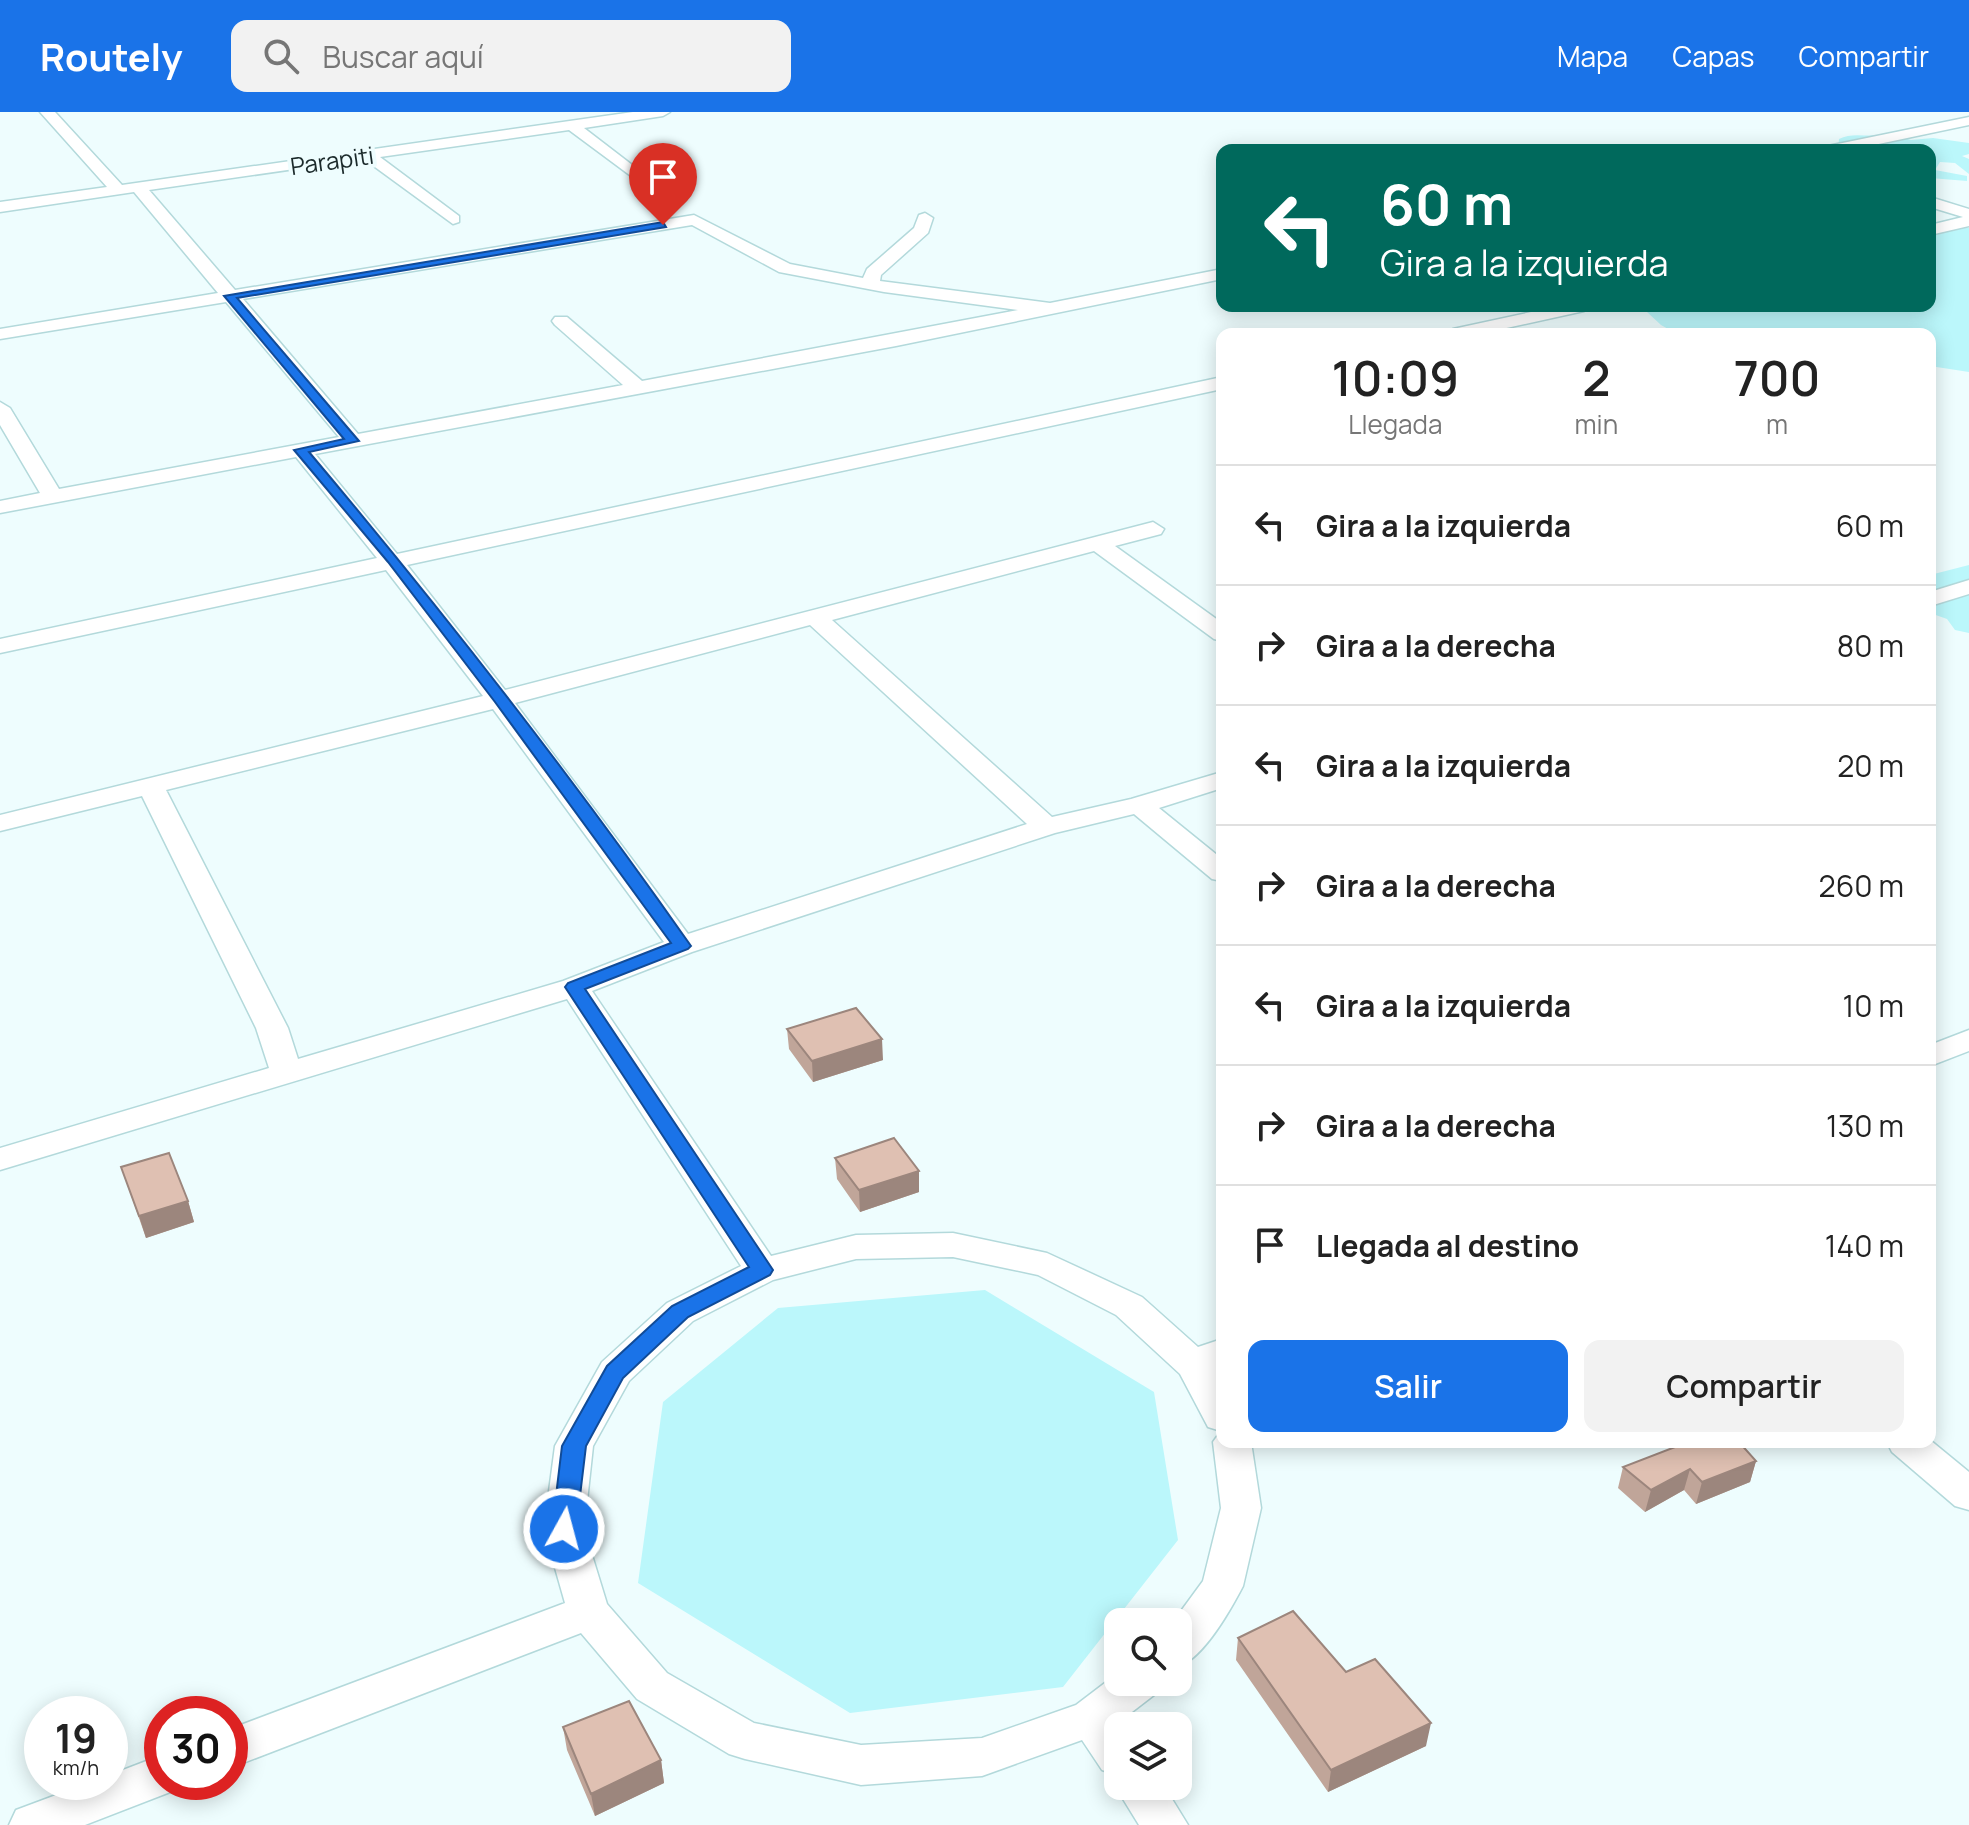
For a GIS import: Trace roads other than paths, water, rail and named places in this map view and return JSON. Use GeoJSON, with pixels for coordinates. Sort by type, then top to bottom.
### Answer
{"type":"FeatureCollection","features":[{"type":"Feature","properties":{"kind":"street"},"geometry":{"type":"LineString","coordinates":[[48,113],[67,112]]}},
{"type":"Feature","properties":{"kind":"street","name":"Parapiti"},"geometry":{"type":"LineString","coordinates":[[0,207],[663,112]]}},
{"type":"Feature","properties":{"kind":"street"},"geometry":{"type":"LineString","coordinates":[[48,113],[128,188],[229,296],[353,441]]}},
{"type":"Feature","properties":{"kind":"street"},"geometry":{"type":"LineString","coordinates":[[1857,144],[1969,121]]}},
{"type":"Feature","properties":{"kind":"street"},"geometry":{"type":"LineString","coordinates":[[572,125],[635,174]]}},
{"type":"Feature","properties":{"kind":"street"},"geometry":{"type":"LineString","coordinates":[[368,155],[453,219]]}},
{"type":"Feature","properties":{"kind":"street"},"geometry":{"type":"LineString","coordinates":[[1936,204],[1969,214]]}},
{"type":"Feature","properties":{"kind":"street"},"geometry":{"type":"LineString","coordinates":[[871,284],[873,273],[922,230],[925,218]]}},
{"type":"Feature","properties":{"kind":"street"},"geometry":{"type":"LineString","coordinates":[[0,334],[694,220],[785,268],[871,284],[1051,309]]}},
{"type":"Feature","properties":{"kind":"street"},"geometry":{"type":"LineString","coordinates":[[1936,229],[1969,221]]}},
{"type":"Feature","properties":{"kind":"street"},"geometry":{"type":"LineString","coordinates":[[0,507],[638,388],[1216,275]]}},
{"type":"Feature","properties":{"kind":"street"},"geometry":{"type":"LineString","coordinates":[[1481,328],[1556,312]]}},
{"type":"Feature","properties":{"kind":"street"},"geometry":{"type":"LineString","coordinates":[[561,321],[638,388]]}},
{"type":"Feature","properties":{"kind":"street"},"geometry":{"type":"LineString","coordinates":[[0,646],[1216,384]]}},
{"type":"Feature","properties":{"kind":"street"},"geometry":{"type":"LineString","coordinates":[[0,408],[53,497]]}},
{"type":"Feature","properties":{"kind":"street"},"geometry":{"type":"LineString","coordinates":[[301,450],[393,560],[501,699],[682,946]]}},
{"type":"Feature","properties":{"kind":"street"},"geometry":{"type":"LineString","coordinates":[[0,823],[501,699],[1153,529]]}},
{"type":"Feature","properties":{"kind":"street"},"geometry":{"type":"LineString","coordinates":[[1097,543],[1216,630]]}},
{"type":"Feature","properties":{"kind":"street"},"geometry":{"type":"LineString","coordinates":[[1936,597],[1969,587]]}},
{"type":"Feature","properties":{"kind":"street"},"geometry":{"type":"LineString","coordinates":[[815,617],[1046,827]]}},
{"type":"Feature","properties":{"kind":"street"},"geometry":{"type":"LineString","coordinates":[[0,1159],[574,987],[682,946],[1046,827],[1139,805],[1216,782]]}},
{"type":"Feature","properties":{"kind":"street"},"geometry":{"type":"LineString","coordinates":[[151,786],[272,1028],[287,1073]]}},
{"type":"Feature","properties":{"kind":"street"},"geometry":{"type":"LineString","coordinates":[[1139,805],[1216,868]]}},
{"type":"Feature","properties":{"kind":"street"},"geometry":{"type":"LineString","coordinates":[[574,987],[762,1270]]}},
{"type":"Feature","properties":{"kind":"street"},"geometry":{"type":"LineString","coordinates":[[1936,1054],[1969,1040]]}},
{"type":"Feature","properties":{"kind":"street"},"geometry":{"type":"LineString","coordinates":[[1120,1696],[1091,1718],[982,1757],[861,1765],[745,1740],[652,1686],[589,1612],[564,1529],[574,1446],[615,1372],[680,1312],[762,1270],[856,1247],[953,1245],[1047,1265],[1129,1306],[1208,1358],[1216,1392]]}},
{"type":"Feature","properties":{"kind":"street"},"geometry":{"type":"LineString","coordinates":[[1192,1629],[1222,1586],[1241,1508],[1233,1448]]}},
{"type":"Feature","properties":{"kind":"street"},"geometry":{"type":"LineString","coordinates":[[1913,1448],[1969,1495]]}},
{"type":"Feature","properties":{"kind":"street"},"geometry":{"type":"LineString","coordinates":[[248,1742],[589,1612]]}},
{"type":"Feature","properties":{"kind":"street"},"geometry":{"type":"LineString","coordinates":[[1091,1718],[1104,1736]]}},
{"type":"Feature","properties":{"kind":"street"},"geometry":{"type":"LineString","coordinates":[[32,1825],[144,1782]]}},
{"type":"Feature","properties":{"kind":"street"},"geometry":{"type":"LineString","coordinates":[[1148,1800],[1165,1825]]}}]}
